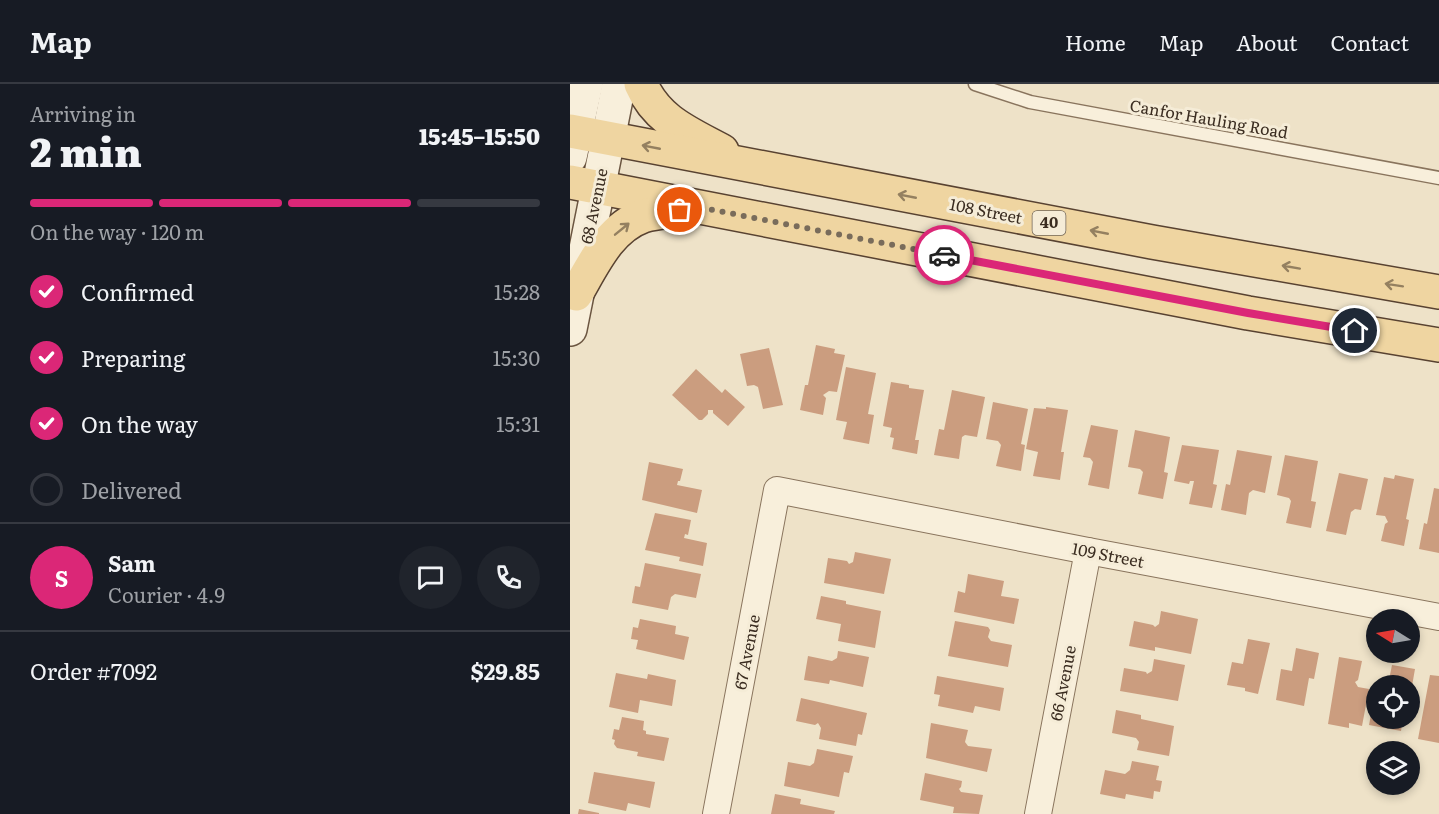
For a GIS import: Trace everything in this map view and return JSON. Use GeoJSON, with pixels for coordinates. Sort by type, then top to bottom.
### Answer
{"type":"FeatureCollection","features":[{"type":"Feature","properties":{"kind":"main road","name":"68 Avenue"},"geometry":{"type":"LineString","coordinates":[[570,329],[576,294],[584,184],[581,140],[586,84]]}},
{"type":"Feature","properties":{"kind":"main road","name":"68 Avenue"},"geometry":{"type":"LineString","coordinates":[[581,140],[619,84]]}},
{"type":"Feature","properties":{"kind":"main road"},"geometry":{"type":"LineString","coordinates":[[641,84],[648,100],[670,122],[750,166]]}},
{"type":"Feature","properties":{"kind":"main road","name":"108 Street"},"geometry":{"type":"LineString","coordinates":[[581,140],[750,166],[1152,242],[1439,292]]}},
{"type":"Feature","properties":{"kind":"main road"},"geometry":{"type":"LineString","coordinates":[[584,184],[1248,313],[1439,345]]}},
{"type":"Feature","properties":{"kind":"main road"},"geometry":{"type":"LineString","coordinates":[[576,294],[608,241],[631,221],[645,216],[698,207]]}},
{"type":"Feature","properties":{"kind":"street","name":"109 Street"},"geometry":{"type":"LineString","coordinates":[[777,490],[1439,617]]}},
{"type":"Feature","properties":{"kind":"street","name":"67 Avenue"},"geometry":{"type":"LineString","coordinates":[[716,814],[777,490]]}},
{"type":"Feature","properties":{"kind":"street","name":"66 Avenue"},"geometry":{"type":"LineString","coordinates":[[1038,814],[1088,551]]}},
{"type":"Feature","properties":{"kind":"lane","name":"Canfor Hauling Road"},"geometry":{"type":"LineString","coordinates":[[975,84],[1030,102],[1439,178]]}},
{"type":"Feature","properties":{"kind":"building"},"geometry":{"type":"Polygon","coordinates":[[[816,345],[835,349],[834,353],[845,355],[837,392],[829,391],[823,395],[826,398],[823,415],[800,410],[816,345]]]}},
{"type":"Feature","properties":{"kind":"building"},"geometry":{"type":"Polygon","coordinates":[[[769,348],[783,405],[763,409],[758,387],[747,386],[740,354],[769,348]]]}},
{"type":"Feature","properties":{"kind":"building"},"geometry":{"type":"Polygon","coordinates":[[[846,367],[876,373],[868,414],[874,415],[869,444],[843,439],[847,422],[836,420],[846,367]]]}},
{"type":"Feature","properties":{"kind":"building"},"geometry":{"type":"Polygon","coordinates":[[[696,369],[722,393],[725,389],[745,407],[728,426],[713,413],[713,410],[708,410],[708,414],[699,420],[672,395],[696,369]]]}},
{"type":"Feature","properties":{"kind":"building"},"geometry":{"type":"Polygon","coordinates":[[[891,382],[924,390],[915,440],[919,440],[917,454],[892,449],[894,438],[890,437],[892,428],[883,426],[891,382]]]}},
{"type":"Feature","properties":{"kind":"building"},"geometry":{"type":"Polygon","coordinates":[[[952,390],[985,397],[977,437],[965,435],[962,437],[959,459],[934,455],[939,429],[944,430],[952,390]]]}},
{"type":"Feature","properties":{"kind":"building"},"geometry":{"type":"Polygon","coordinates":[[[993,402],[1028,409],[1021,444],[1025,445],[1021,471],[996,466],[1001,445],[998,441],[986,439],[993,402]]]}},
{"type":"Feature","properties":{"kind":"building"},"geometry":{"type":"Polygon","coordinates":[[[1046,407],[1068,410],[1061,452],[1064,452],[1060,480],[1033,476],[1038,452],[1026,449],[1034,408],[1046,409],[1046,407]]]}},
{"type":"Feature","properties":{"kind":"building"},"geometry":{"type":"Polygon","coordinates":[[[1091,425],[1118,430],[1109,489],[1088,485],[1093,462],[1090,458],[1083,457],[1091,425]]]}},
{"type":"Feature","properties":{"kind":"building"},"geometry":{"type":"Polygon","coordinates":[[[1135,430],[1170,437],[1164,472],[1168,473],[1163,499],[1138,494],[1143,472],[1140,469],[1128,467],[1135,430]]]}},
{"type":"Feature","properties":{"kind":"building"},"geometry":{"type":"Polygon","coordinates":[[[1182,445],[1219,450],[1213,484],[1217,485],[1212,508],[1189,504],[1194,481],[1190,481],[1189,484],[1174,481],[1182,445]]]}},
{"type":"Feature","properties":{"kind":"building"},"geometry":{"type":"Polygon","coordinates":[[[1237,450],[1272,456],[1265,493],[1253,490],[1249,493],[1246,515],[1221,510],[1226,484],[1230,485],[1237,450]]]}},
{"type":"Feature","properties":{"kind":"building"},"geometry":{"type":"Polygon","coordinates":[[[1285,455],[1318,461],[1311,501],[1316,502],[1311,528],[1286,523],[1291,501],[1289,498],[1277,495],[1285,455]]]}},
{"type":"Feature","properties":{"kind":"building"},"geometry":{"type":"Polygon","coordinates":[[[649,462],[683,469],[677,485],[702,490],[697,513],[642,500],[649,462]]]}},
{"type":"Feature","properties":{"kind":"building"},"geometry":{"type":"Polygon","coordinates":[[[1339,473],[1368,479],[1361,510],[1355,509],[1351,512],[1346,535],[1326,531],[1339,473]]]}},
{"type":"Feature","properties":{"kind":"building"},"geometry":{"type":"Polygon","coordinates":[[[1395,475],[1414,479],[1406,519],[1409,520],[1404,546],[1381,541],[1385,524],[1388,522],[1385,516],[1376,515],[1384,477],[1394,479],[1395,475]]]}},
{"type":"Feature","properties":{"kind":"building"},"geometry":{"type":"Polygon","coordinates":[[[1434,488],[1439,489],[1439,553],[1419,549],[1434,488]]]}},
{"type":"Feature","properties":{"kind":"building"},"geometry":{"type":"Polygon","coordinates":[[[655,513],[691,520],[688,535],[685,534],[684,538],[707,543],[703,566],[679,561],[680,557],[645,550],[655,513]]]}},
{"type":"Feature","properties":{"kind":"building"},"geometry":{"type":"Polygon","coordinates":[[[855,552],[891,559],[884,594],[824,583],[828,558],[847,561],[849,564],[853,562],[855,552]]]}},
{"type":"Feature","properties":{"kind":"building"},"geometry":{"type":"Polygon","coordinates":[[[645,563],[701,574],[696,598],[675,594],[671,597],[668,610],[632,603],[635,586],[640,587],[645,563]]]}},
{"type":"Feature","properties":{"kind":"building"},"geometry":{"type":"Polygon","coordinates":[[[968,574],[1004,581],[1001,596],[1019,599],[1014,624],[954,612],[958,591],[965,593],[968,574]]]}},
{"type":"Feature","properties":{"kind":"building"},"geometry":{"type":"Polygon","coordinates":[[[821,596],[881,611],[875,648],[838,641],[841,624],[816,619],[821,596]]]}},
{"type":"Feature","properties":{"kind":"building"},"geometry":{"type":"Polygon","coordinates":[[[1161,611],[1198,619],[1191,654],[1155,647],[1155,651],[1129,646],[1134,621],[1155,627],[1159,624],[1161,611]]]}},
{"type":"Feature","properties":{"kind":"building"},"geometry":{"type":"Polygon","coordinates":[[[640,619],[676,626],[675,634],[689,637],[684,660],[636,649],[638,640],[631,639],[633,627],[638,628],[640,619]]]}},
{"type":"Feature","properties":{"kind":"building"},"geometry":{"type":"Polygon","coordinates":[[[955,621],[988,627],[990,630],[988,637],[991,641],[1012,645],[1008,667],[948,656],[955,621]]]}},
{"type":"Feature","properties":{"kind":"building"},"geometry":{"type":"Polygon","coordinates":[[[1248,639],[1270,643],[1258,694],[1245,691],[1245,688],[1227,685],[1232,662],[1243,664],[1248,639]]]}},
{"type":"Feature","properties":{"kind":"building"},"geometry":{"type":"Polygon","coordinates":[[[1296,648],[1319,653],[1314,679],[1309,678],[1304,706],[1276,700],[1281,669],[1292,671],[1296,648]]]}},
{"type":"Feature","properties":{"kind":"building"},"geometry":{"type":"Polygon","coordinates":[[[838,651],[869,657],[863,687],[830,680],[829,684],[804,680],[808,656],[832,661],[837,658],[838,651]]]}},
{"type":"Feature","properties":{"kind":"building"},"geometry":{"type":"Polygon","coordinates":[[[1339,657],[1362,661],[1358,680],[1355,682],[1358,687],[1366,688],[1362,726],[1349,723],[1349,728],[1328,724],[1339,657]]]}},
{"type":"Feature","properties":{"kind":"building"},"geometry":{"type":"Polygon","coordinates":[[[1154,659],[1185,665],[1178,701],[1120,691],[1124,668],[1147,674],[1152,671],[1154,659]]]}},
{"type":"Feature","properties":{"kind":"building"},"geometry":{"type":"Polygon","coordinates":[[[1392,665],[1415,669],[1414,675],[1390,675],[1392,665]]]}},
{"type":"Feature","properties":{"kind":"building"},"geometry":{"type":"Polygon","coordinates":[[[616,673],[647,679],[648,674],[676,680],[672,706],[640,700],[638,713],[609,707],[616,673]]]}},
{"type":"Feature","properties":{"kind":"building"},"geometry":{"type":"Polygon","coordinates":[[[1430,675],[1439,676],[1439,743],[1418,739],[1430,675]]]}},
{"type":"Feature","properties":{"kind":"building"},"geometry":{"type":"Polygon","coordinates":[[[937,676],[1004,688],[1000,711],[975,706],[973,713],[938,706],[940,695],[934,694],[937,676]]]}},
{"type":"Feature","properties":{"kind":"building"},"geometry":{"type":"Polygon","coordinates":[[[801,698],[867,713],[862,735],[858,734],[856,746],[819,739],[821,728],[818,723],[815,725],[796,721],[801,698]]]}},
{"type":"Feature","properties":{"kind":"building"},"geometry":{"type":"Polygon","coordinates":[[[1116,710],[1141,715],[1141,719],[1174,726],[1169,756],[1137,750],[1139,742],[1136,738],[1112,733],[1116,710]]]}},
{"type":"Feature","properties":{"kind":"building"},"geometry":{"type":"Polygon","coordinates":[[[622,717],[644,721],[643,730],[646,734],[669,738],[664,761],[637,756],[638,752],[617,748],[614,744],[615,740],[612,739],[614,729],[619,730],[622,717]]]}},
{"type":"Feature","properties":{"kind":"building"},"geometry":{"type":"Polygon","coordinates":[[[931,723],[968,730],[965,742],[968,746],[992,749],[987,772],[926,758],[931,723]]]}},
{"type":"Feature","properties":{"kind":"building"},"geometry":{"type":"Polygon","coordinates":[[[817,749],[853,756],[849,773],[844,772],[839,797],[784,786],[788,762],[810,766],[814,763],[817,749]]]}},
{"type":"Feature","properties":{"kind":"building"},"geometry":{"type":"Polygon","coordinates":[[[1132,761],[1159,766],[1156,780],[1162,781],[1160,792],[1154,791],[1153,799],[1126,794],[1125,799],[1100,794],[1105,770],[1125,774],[1130,770],[1132,761]]]}},
{"type":"Feature","properties":{"kind":"building"},"geometry":{"type":"Polygon","coordinates":[[[594,772],[655,782],[650,808],[628,803],[626,811],[588,803],[594,772]]]}},
{"type":"Feature","properties":{"kind":"building"},"geometry":{"type":"Polygon","coordinates":[[[925,773],[962,781],[959,789],[961,792],[983,795],[979,814],[953,813],[954,807],[920,800],[925,773]]]}},
{"type":"Feature","properties":{"kind":"building"},"geometry":{"type":"Polygon","coordinates":[[[775,794],[801,799],[800,804],[835,811],[834,814],[771,814],[775,794]]]}},
{"type":"Feature","properties":{"kind":"building"},"geometry":{"type":"Polygon","coordinates":[[[579,809],[599,813],[599,814],[578,814],[579,809]]]}},
{"type":"Feature","properties":{"kind":"way so far"},"geometry":{"type":"LineString","coordinates":[[680,210],[698,207],[944,255]]}},
{"type":"Feature","properties":{"kind":"route"},"geometry":{"type":"LineString","coordinates":[[944,255],[1355,331]]}}]}
